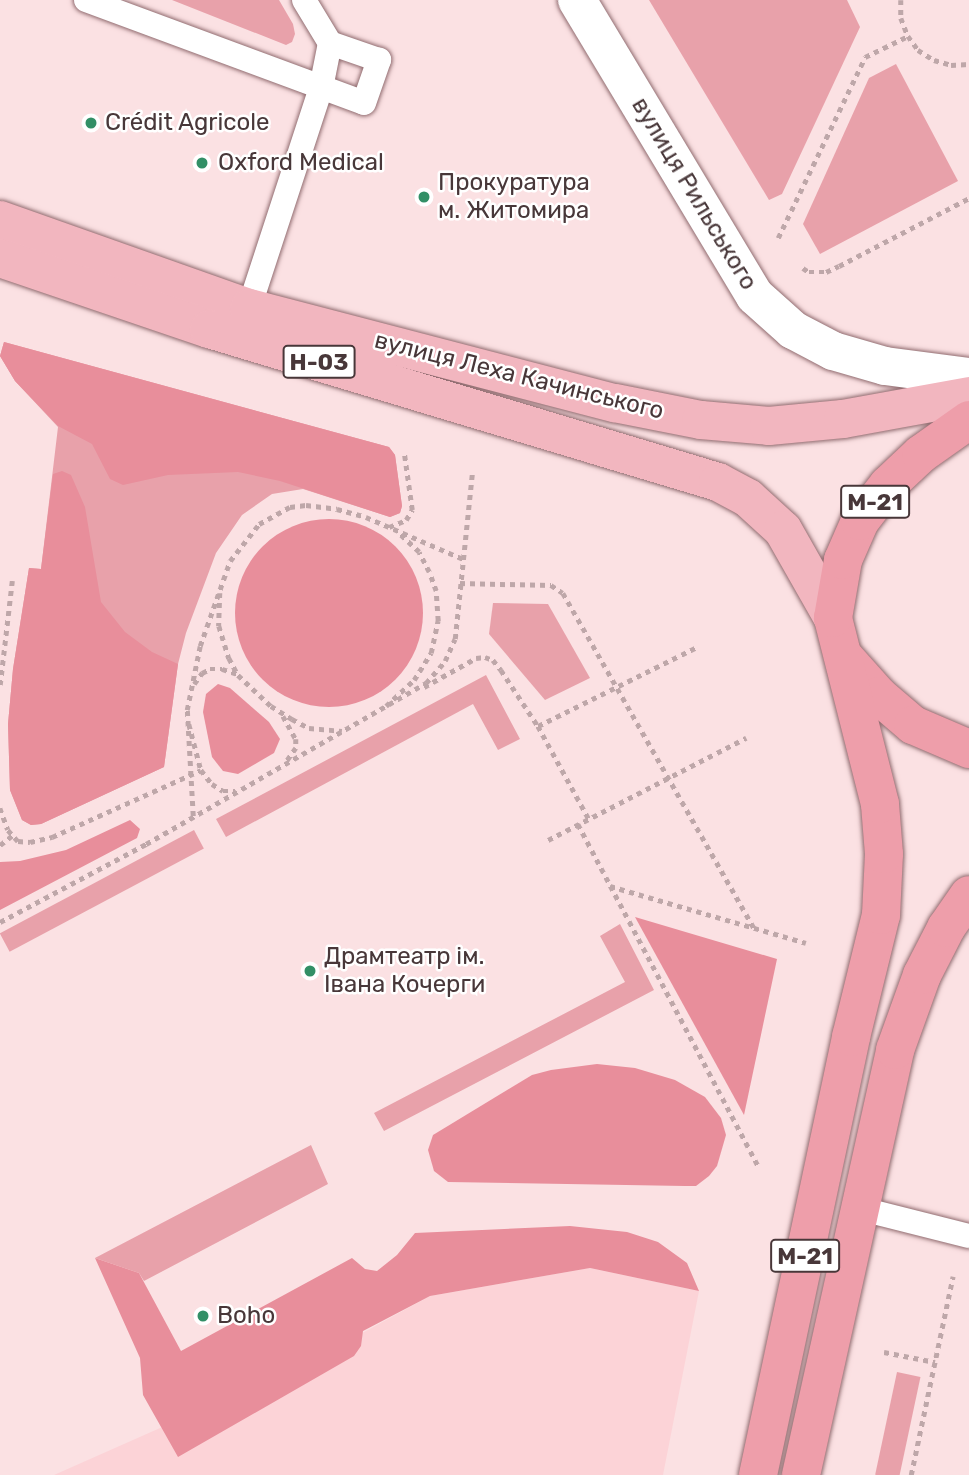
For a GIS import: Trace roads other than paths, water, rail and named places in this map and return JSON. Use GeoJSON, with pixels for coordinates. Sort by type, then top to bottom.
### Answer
{"type":"FeatureCollection","features":[{"type":"Feature","properties":{"kind":"highway","name":"М-21"},"geometry":{"type":"LineString","coordinates":[[758,1475],[851,1037],[881,915],[884,854],[880,804],[837,636],[842,560],[860,521],[896,477],[920,454],[969,420]]}},
{"type":"Feature","properties":{"kind":"highway"},"geometry":{"type":"LineString","coordinates":[[837,636],[879,696],[913,725],[969,749]]}},
{"type":"Feature","properties":{"kind":"highway","name":"М-21"},"geometry":{"type":"LineString","coordinates":[[801,1475],[895,1050],[922,975],[946,928],[969,895]]}},
{"type":"Feature","properties":{"kind":"main road","name":"вулиця Леха Качинського"},"geometry":{"type":"LineString","coordinates":[[0,220],[249,307],[615,403],[701,420],[769,426],[843,419],[969,396]]}},
{"type":"Feature","properties":{"kind":"main road","name":"вулиця Леха Качинського"},"geometry":{"type":"LineString","coordinates":[[0,258],[209,329],[718,482],[748,498],[783,530],[837,636]]}},
{"type":"Feature","properties":{"kind":"street","name":"вулиця Рильського"},"geometry":{"type":"LineString","coordinates":[[577,0],[755,296],[793,330],[833,351],[884,366],[969,377]]}},
{"type":"Feature","properties":{"kind":"lane"},"geometry":{"type":"LineString","coordinates":[[86,0],[364,103],[379,60],[330,43],[304,0]]}},
{"type":"Feature","properties":{"kind":"lane"},"geometry":{"type":"LineString","coordinates":[[249,307],[321,88],[330,43]]}},
{"type":"Feature","properties":{"kind":"lane"},"geometry":{"type":"LineString","coordinates":[[858,1208],[966,1235]]}},
{"type":"Feature","properties":{"kind":"place","name":"Crédit Agricole"},"geometry":{"type":"Point","coordinates":[91,123]}},
{"type":"Feature","properties":{"kind":"place","name":"Oxford Medical"},"geometry":{"type":"Point","coordinates":[202,163]}},
{"type":"Feature","properties":{"kind":"place","name":"Прокуратура м. Житомира"},"geometry":{"type":"Point","coordinates":[424,197]}},
{"type":"Feature","properties":{"kind":"place","name":"Драмтеатр ім. Івана Кочерги"},"geometry":{"type":"Point","coordinates":[310,971]}},
{"type":"Feature","properties":{"kind":"place","name":"Boho"},"geometry":{"type":"Point","coordinates":[203,1316]}}]}
